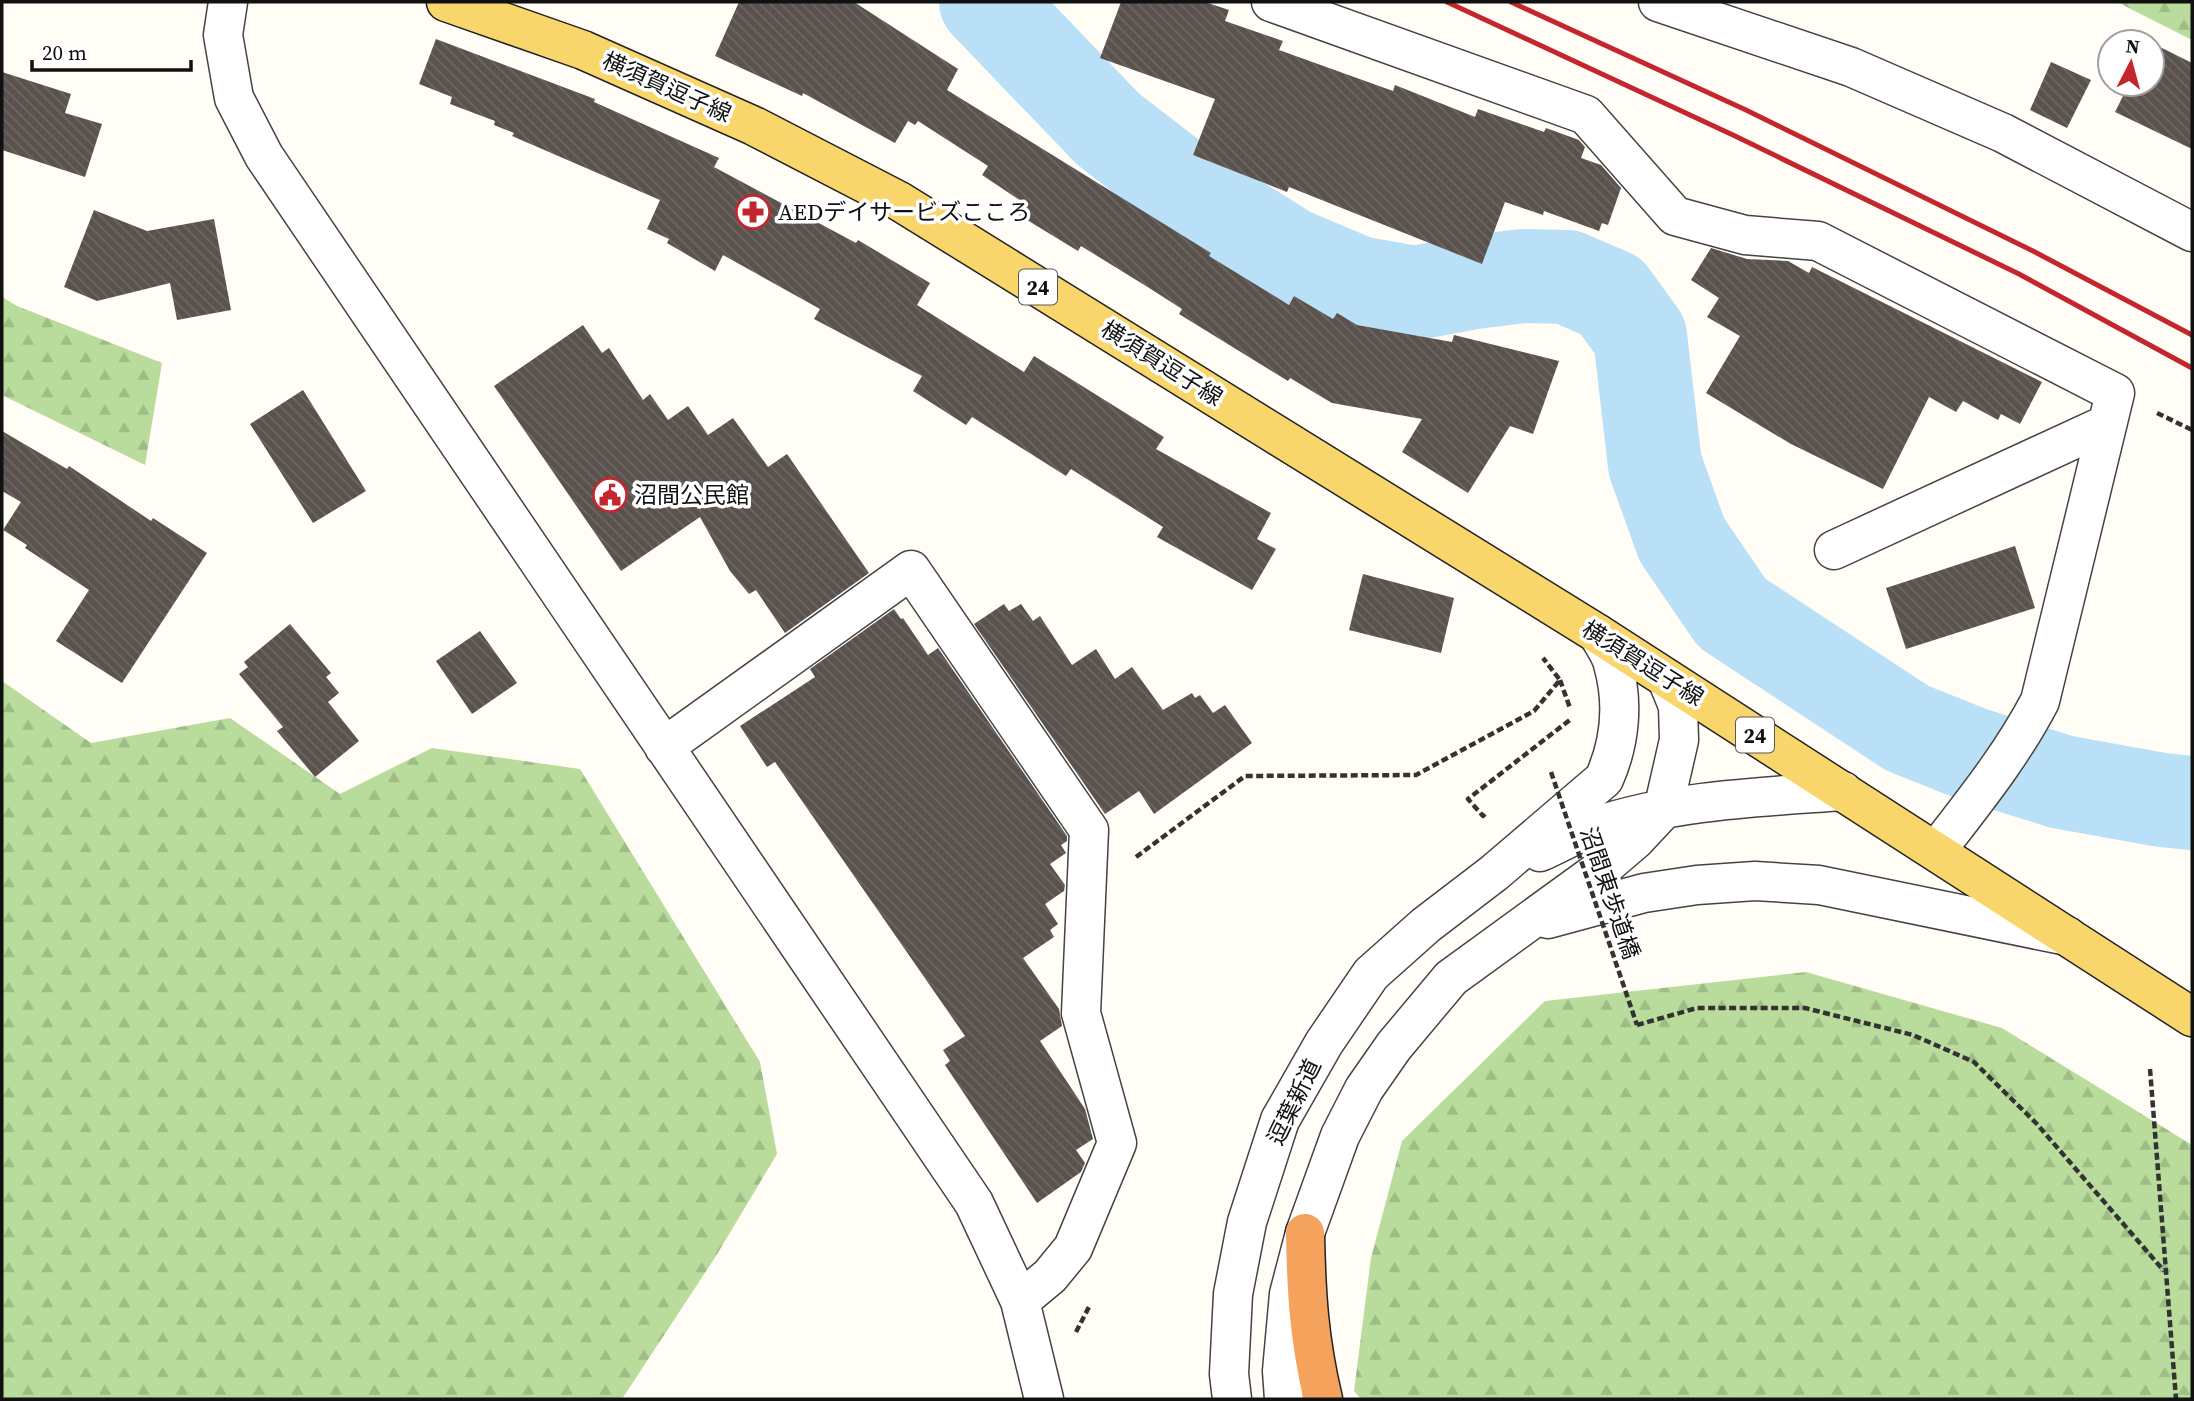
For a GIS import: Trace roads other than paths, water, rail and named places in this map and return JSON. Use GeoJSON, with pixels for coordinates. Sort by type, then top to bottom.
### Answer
{"type":"FeatureCollection","features":[{"type":"Feature","properties":{"kind":"highway"},"geometry":{"type":"LineString","coordinates":[[1305,1233],[1306,1301],[1312,1356],[1323,1399]]}},
{"type":"Feature","properties":{"kind":"main road","name":"横須賀逗子線"},"geometry":{"type":"LineString","coordinates":[[446,2],[583,50],[754,126],[899,201],[1598,634],[1843,791]]}},
{"type":"Feature","properties":{"kind":"main road","name":"24"},"geometry":{"type":"LineString","coordinates":[[1843,791],[2192,1017]]}},
{"type":"Feature","properties":{"kind":"street"},"geometry":{"type":"LineString","coordinates":[[228,2],[223,35],[234,98],[264,156],[974,1203],[1020,1301],[1045,1399]]}},
{"type":"Feature","properties":{"kind":"street"},"geometry":{"type":"LineString","coordinates":[[1270,2],[1586,115],[1675,216],[1745,235],[1818,241],[2115,393],[2040,701],[1972,805],[1936,851]]}},
{"type":"Feature","properties":{"kind":"street"},"geometry":{"type":"LineString","coordinates":[[1658,2],[1851,67],[2003,133],[2192,232]]}},
{"type":"Feature","properties":{"kind":"street"},"geometry":{"type":"LineString","coordinates":[[1834,550],[2107,424]]}},
{"type":"Feature","properties":{"kind":"street"},"geometry":{"type":"LineString","coordinates":[[664,747],[911,570],[1089,830],[1081,1013],[1117,1143],[1073,1248],[1050,1276],[1020,1301]]}},
{"type":"Feature","properties":{"kind":"street"},"geometry":{"type":"LineString","coordinates":[[1494,873],[1604,779],[1613,760],[1618,737],[1618,692],[1613,662],[1598,634]]}},
{"type":"Feature","properties":{"kind":"street"},"geometry":{"type":"LineString","coordinates":[[1284,1399],[1282,1371],[1289,1294],[1305,1233],[1340,1136],[1364,1089],[1394,1046],[1451,978],[1529,924],[1601,869],[1662,810],[1679,740],[1678,706],[1667,679]]}},
{"type":"Feature","properties":{"kind":"street"},"geometry":{"type":"LineString","coordinates":[[1494,873],[1593,827],[1662,810],[1736,800],[1843,791]]}},
{"type":"Feature","properties":{"kind":"street","name":"逗葉新道"},"geometry":{"type":"LineString","coordinates":[[1232,1399],[1229,1374],[1233,1294],[1247,1222],[1280,1120],[1324,1043],[1371,974],[1426,925],[1494,873]]}},
{"type":"Feature","properties":{"kind":"street"},"geometry":{"type":"LineString","coordinates":[[1529,924],[1644,893],[1697,885],[1755,881],[1819,886],[2069,936]]}},
{"type":"Feature","properties":{"kind":"waterway"},"geometry":{"type":"LineString","coordinates":[[986,2],[1108,129],[1187,190],[1289,254],[1358,283],[1415,293],[1524,276],[1567,277],[1611,296],[1640,336],[1655,465],[1682,540],[1732,613],[1907,728],[1972,754],[2062,782],[2192,803]]}},
{"type":"Feature","properties":{"kind":"railway"},"geometry":{"type":"LineString","coordinates":[[1447,2],[1733,135],[2019,274],[2192,368]]}},
{"type":"Feature","properties":{"kind":"railway"},"geometry":{"type":"LineString","coordinates":[[1511,2],[1746,110],[2033,251],[2192,335]]}},
{"type":"Feature","properties":{"kind":"place","name":"AEDデイサービズこころ"},"geometry":{"type":"Point","coordinates":[753,212]}},
{"type":"Feature","properties":{"kind":"place","name":"沼間公民館"},"geometry":{"type":"Point","coordinates":[610,495]}}]}
